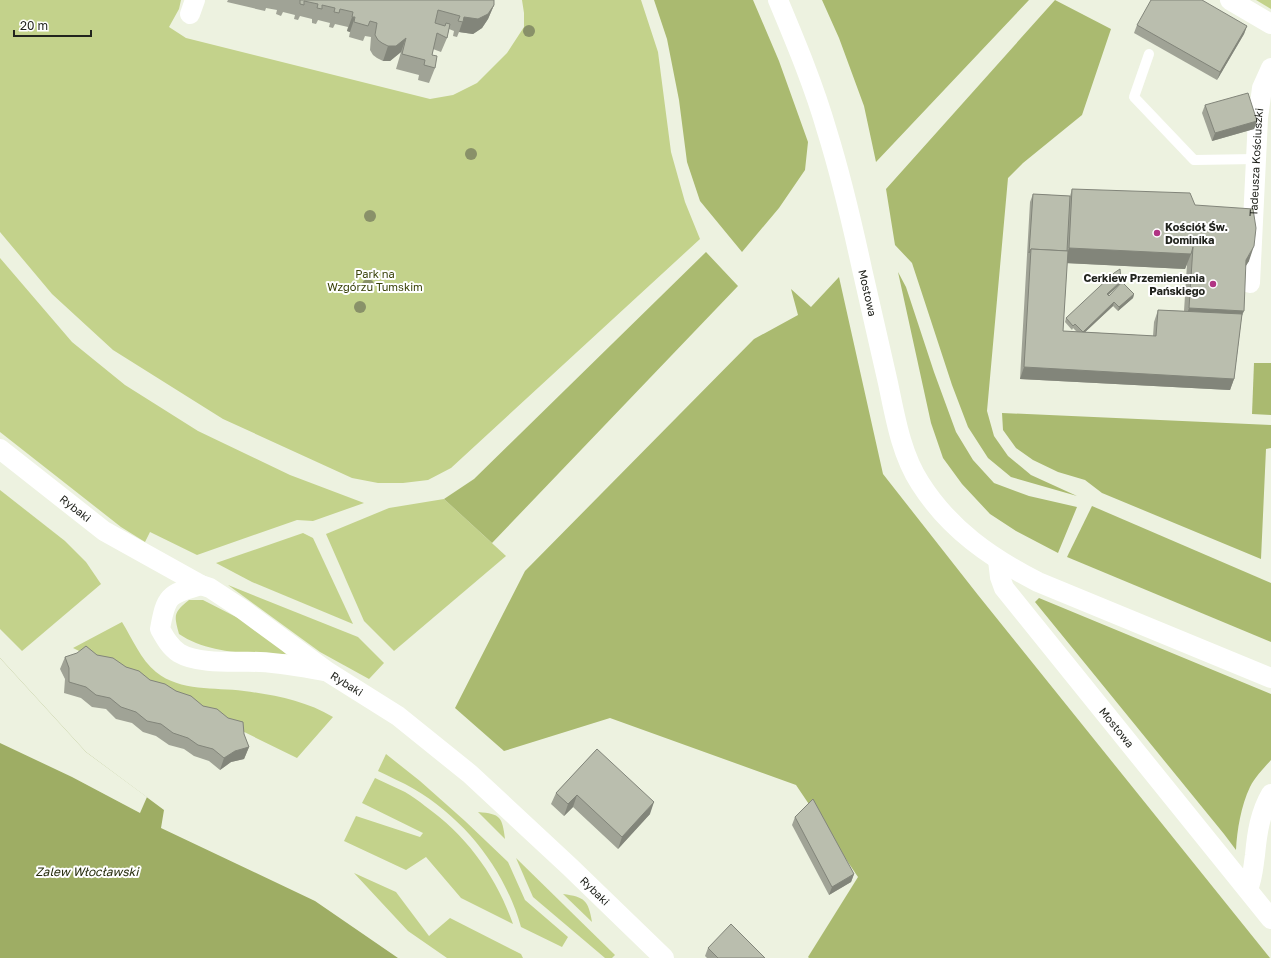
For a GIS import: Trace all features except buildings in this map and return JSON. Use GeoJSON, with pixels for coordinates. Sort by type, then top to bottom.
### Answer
{"type":"FeatureCollection","features":[{"type":"Feature","properties":{"kind":"street","name":"Mostowa"},"geometry":{"type":"LineString","coordinates":[[778,0],[802,57],[829,137],[847,202],[892,400],[908,461],[924,489],[956,527],[972,541],[998,560],[1038,582],[1271,678]]}},
{"type":"Feature","properties":{"kind":"street"},"geometry":{"type":"LineString","coordinates":[[1230,0],[1271,24]]}},
{"type":"Feature","properties":{"kind":"street","name":"Tadeusza Kościuszki"},"geometry":{"type":"LineString","coordinates":[[1250,283],[1258,118],[1262,88],[1271,68]]}},
{"type":"Feature","properties":{"kind":"street","name":"Rybaki"},"geometry":{"type":"LineString","coordinates":[[0,449],[104,531],[201,585],[210,588],[242,609],[328,672],[398,716],[470,774],[570,867],[664,958]]}},
{"type":"Feature","properties":{"kind":"street","name":"Mostowa"},"geometry":{"type":"LineString","coordinates":[[998,560],[1000,577],[1004,588],[1271,919]]}},
{"type":"Feature","properties":{"kind":"street"},"geometry":{"type":"LineString","coordinates":[[201,585],[179,591],[168,599],[163,612],[160,629],[169,644],[180,653],[194,658],[214,661],[285,664],[328,672]]}},
{"type":"Feature","properties":{"kind":"street"},"geometry":{"type":"LineString","coordinates":[[1248,889],[1254,871],[1258,828],[1262,812],[1271,794]]}},
{"type":"Feature","properties":{"kind":"lane"},"geometry":{"type":"LineString","coordinates":[[1149,54],[1134,98],[1194,160],[1256,159]]}},
{"type":"Feature","properties":{"kind":"green space","name":"Park na Wzgórzu Tumskim"},"geometry":{"type":"Polygon","coordinates":[[[0,0],[181,0],[179,9],[169,27],[186,38],[430,99],[453,95],[477,83],[507,53],[524,27],[522,0],[641,0],[658,52],[671,152],[685,202],[700,239],[451,468],[428,480],[403,483],[378,483],[352,478],[223,419],[113,350],[52,294],[0,232],[0,0]]]}},
{"type":"Feature","properties":{"kind":"green space"},"geometry":{"type":"Polygon","coordinates":[[[1256,0],[1271,0],[1271,9],[1256,0]]]}},
{"type":"Feature","properties":{"kind":"green space"},"geometry":{"type":"Polygon","coordinates":[[[0,258],[72,342],[125,385],[198,431],[290,475],[364,503],[313,521],[297,520],[197,555],[150,532],[145,542],[121,527],[0,432],[0,258]]]}},
{"type":"Feature","properties":{"kind":"green space"},"geometry":{"type":"Polygon","coordinates":[[[0,490],[65,541],[86,562],[101,584],[22,651],[0,629],[0,490]]]}},
{"type":"Feature","properties":{"kind":"green space"},"geometry":{"type":"Polygon","coordinates":[[[444,499],[506,556],[394,651],[364,621],[326,534],[389,508],[444,499]]]}},
{"type":"Feature","properties":{"kind":"green space"},"geometry":{"type":"Polygon","coordinates":[[[303,533],[313,538],[353,624],[252,582],[216,563],[303,533]]]}},
{"type":"Feature","properties":{"kind":"green space"},"geometry":{"type":"Polygon","coordinates":[[[228,585],[358,637],[384,663],[369,679],[320,652],[228,585]]]}},
{"type":"Feature","properties":{"kind":"green space"},"geometry":{"type":"Polygon","coordinates":[[[189,600],[203,600],[242,620],[278,646],[286,654],[231,652],[203,646],[191,641],[179,634],[176,622],[177,611],[189,600]]]}},
{"type":"Feature","properties":{"kind":"green space"},"geometry":{"type":"Polygon","coordinates":[[[122,622],[137,648],[151,667],[156,672],[176,683],[198,688],[267,694],[301,703],[323,711],[333,717],[297,758],[73,648],[122,622]]]}},
{"type":"Feature","properties":{"kind":"green space"},"geometry":{"type":"Polygon","coordinates":[[[386,754],[420,781],[508,862],[525,900],[568,937],[562,947],[521,927],[514,906],[494,866],[481,848],[450,815],[433,801],[414,789],[378,771],[386,754]]]}},
{"type":"Feature","properties":{"kind":"green space"},"geometry":{"type":"Polygon","coordinates":[[[375,778],[413,797],[454,830],[467,844],[489,873],[506,906],[513,924],[461,898],[426,857],[406,870],[344,841],[356,816],[420,837],[423,833],[362,803],[375,778]]]}},
{"type":"Feature","properties":{"kind":"green space"},"geometry":{"type":"Polygon","coordinates":[[[478,812],[492,814],[499,818],[503,826],[505,839],[478,812]]]}},
{"type":"Feature","properties":{"kind":"green space"},"geometry":{"type":"Polygon","coordinates":[[[516,858],[615,955],[612,958],[605,958],[533,897],[516,858]]]}},
{"type":"Feature","properties":{"kind":"green space"},"geometry":{"type":"Polygon","coordinates":[[[354,873],[396,892],[429,936],[450,918],[521,954],[523,958],[447,958],[408,931],[354,873]]]}},
{"type":"Feature","properties":{"kind":"green space"},"geometry":{"type":"Polygon","coordinates":[[[563,894],[581,898],[587,904],[592,922],[563,894]]]}},
{"type":"Feature","properties":{"kind":"shaded area"},"geometry":{"type":"Polygon","coordinates":[[[654,0],[753,0],[779,61],[808,142],[805,170],[779,208],[742,252],[700,201],[687,162],[679,100],[667,39],[654,0]]]}},
{"type":"Feature","properties":{"kind":"shaded area"},"geometry":{"type":"Polygon","coordinates":[[[822,0],[1029,0],[876,162],[864,106],[839,38],[822,0]]]}},
{"type":"Feature","properties":{"kind":"shaded area"},"geometry":{"type":"Polygon","coordinates":[[[1055,0],[1111,29],[1082,115],[1023,163],[1008,178],[987,411],[994,436],[1008,456],[1031,475],[1077,496],[1011,477],[988,458],[968,427],[952,385],[912,263],[895,245],[886,189],[1055,0]]]}},
{"type":"Feature","properties":{"kind":"shaded area"},"geometry":{"type":"Polygon","coordinates":[[[706,252],[738,286],[492,543],[444,499],[474,479],[706,252]]]}},
{"type":"Feature","properties":{"kind":"shaded area"},"geometry":{"type":"Polygon","coordinates":[[[898,272],[906,287],[934,372],[956,432],[973,460],[994,483],[1029,496],[1077,507],[1058,553],[1016,531],[990,514],[962,484],[943,458],[931,423],[898,272]]]}},
{"type":"Feature","properties":{"kind":"shaded area"},"geometry":{"type":"Polygon","coordinates":[[[839,277],[883,474],[978,595],[1270,958],[809,958],[808,957],[858,877],[796,785],[610,718],[504,751],[455,708],[525,571],[754,339],[798,315],[791,289],[811,307],[839,277]]]}},
{"type":"Feature","properties":{"kind":"shaded area"},"geometry":{"type":"Polygon","coordinates":[[[1254,363],[1271,363],[1271,415],[1252,414],[1254,363]]]}},
{"type":"Feature","properties":{"kind":"shaded area"},"geometry":{"type":"Polygon","coordinates":[[[1002,413],[1271,425],[1271,448],[1266,449],[1261,559],[1102,493],[1085,480],[1058,472],[1033,460],[1016,448],[1003,430],[1002,413]]]}},
{"type":"Feature","properties":{"kind":"shaded area"},"geometry":{"type":"Polygon","coordinates":[[[1092,506],[1271,583],[1271,642],[1067,557],[1092,506]]]}},
{"type":"Feature","properties":{"kind":"shaded area"},"geometry":{"type":"Polygon","coordinates":[[[1039,598],[1271,694],[1271,760],[1254,780],[1247,794],[1240,818],[1236,850],[1035,602],[1039,598]]]}},
{"type":"Feature","properties":{"kind":"water","name":"Zalew Włocławski"},"geometry":{"type":"Polygon","coordinates":[[[0,658],[86,752],[164,810],[161,828],[315,901],[398,958],[0,958],[0,658]]]}},
{"type":"Feature","properties":{"kind":"pier"},"geometry":{"type":"Polygon","coordinates":[[[0,658],[86,752],[147,797],[140,813],[72,777],[0,743],[0,658]]]}},
{"type":"Feature","properties":{"kind":"place","name":"Kościół Św. Dominika"},"geometry":{"type":"Point","coordinates":[1157,233]}},
{"type":"Feature","properties":{"kind":"place","name":"Cerkiew Przemienienia Pańskiego"},"geometry":{"type":"Point","coordinates":[1213,284]}}]}
